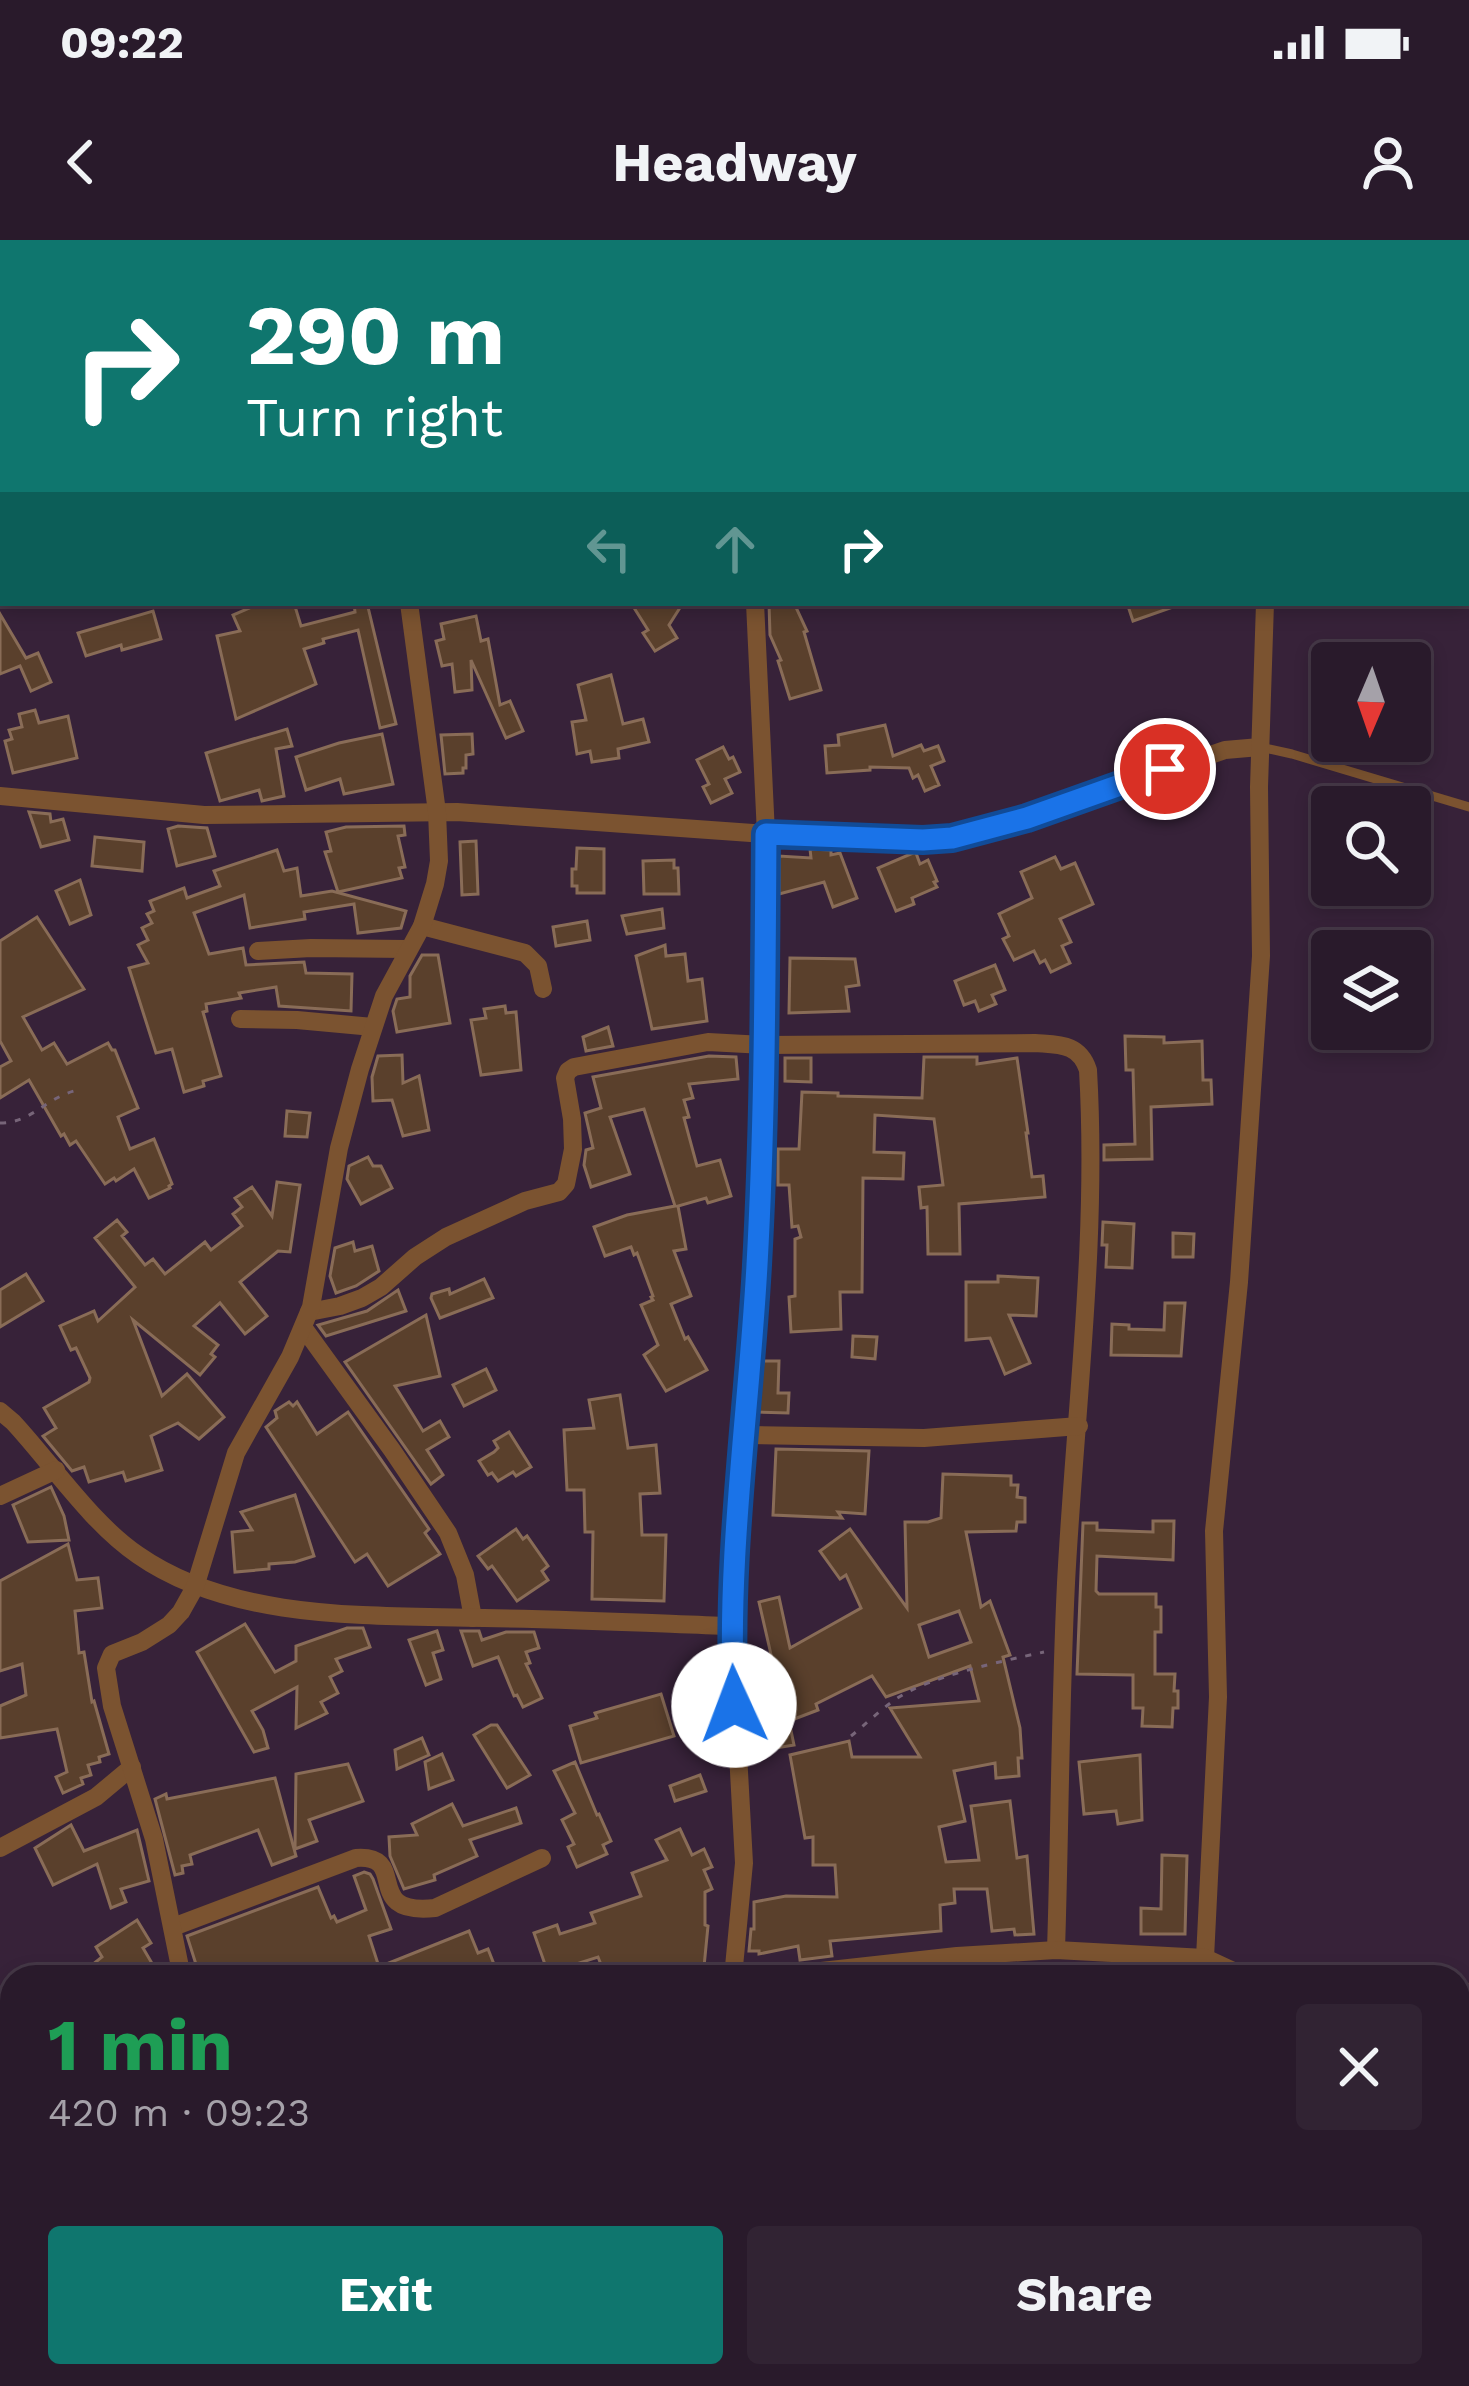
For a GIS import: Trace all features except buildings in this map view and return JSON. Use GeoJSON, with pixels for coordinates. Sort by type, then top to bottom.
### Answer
{"type":"FeatureCollection","features":[{"type":"Feature","properties":{"kind":"street"},"geometry":{"type":"LineString","coordinates":[[180,1965],[154,1839],[112,1706],[106,1668],[108,1658],[169,1625],[195,1587],[236,1454],[306,1320],[339,1148],[373,1027],[422,926],[439,861],[437,812],[409,606]]}},
{"type":"Feature","properties":{"kind":"street"},"geometry":{"type":"LineString","coordinates":[[734,1965],[743,1847],[731,1626],[757,1266],[765,1045],[766,834],[755,606]]}},
{"type":"Feature","properties":{"kind":"street"},"geometry":{"type":"LineString","coordinates":[[1208,1965],[1218,1697],[1214,1531],[1240,1282],[1260,990],[1264,606]]}},
{"type":"Feature","properties":{"kind":"street"},"geometry":{"type":"LineString","coordinates":[[0,796],[159,813],[437,812],[923,840],[952,838],[1048,811],[1225,750],[1260,747]]}},
{"type":"Feature","properties":{"kind":"street"},"geometry":{"type":"LineString","coordinates":[[422,926],[525,953],[538,966],[543,988]]}},
{"type":"Feature","properties":{"kind":"street"},"geometry":{"type":"LineString","coordinates":[[258,950],[407,949]]}},
{"type":"Feature","properties":{"kind":"street"},"geometry":{"type":"LineString","coordinates":[[240,1019],[373,1027]]}},
{"type":"Feature","properties":{"kind":"street"},"geometry":{"type":"LineString","coordinates":[[306,1320],[381,1287],[428,1248],[464,1228],[559,1192],[566,1184],[573,1149],[566,1078],[574,1067],[708,1042],[1035,1043],[1077,1050],[1088,1070],[1091,1151],[1064,1648],[1057,1950]]}},
{"type":"Feature","properties":{"kind":"street"},"geometry":{"type":"LineString","coordinates":[[306,1320],[448,1533],[465,1575],[473,1618]]}},
{"type":"Feature","properties":{"kind":"street"},"geometry":{"type":"LineString","coordinates":[[0,1411],[134,1552],[222,1597],[335,1612],[731,1626]]}},
{"type":"Feature","properties":{"kind":"street"},"geometry":{"type":"LineString","coordinates":[[743,1435],[924,1438],[1079,1426]]}},
{"type":"Feature","properties":{"kind":"street"},"geometry":{"type":"LineString","coordinates":[[0,1496],[56,1469]]}},
{"type":"Feature","properties":{"kind":"street"},"geometry":{"type":"LineString","coordinates":[[0,1848],[96,1797],[132,1767]]}},
{"type":"Feature","properties":{"kind":"street"},"geometry":{"type":"LineString","coordinates":[[173,1927],[356,1858],[370,1857],[381,1864],[392,1899],[418,1910],[435,1908],[542,1858]]}},
{"type":"Feature","properties":{"kind":"street"},"geometry":{"type":"LineString","coordinates":[[875,1965],[1057,1950],[1183,1965]]}},
{"type":"Feature","properties":{"kind":"lane"},"geometry":{"type":"LineString","coordinates":[[1260,747],[1469,807]]}},
{"type":"Feature","properties":{"kind":"path"},"geometry":{"type":"LineString","coordinates":[[0,1123],[26,1118],[56,1096],[74,1091]]}},
{"type":"Feature","properties":{"kind":"path"},"geometry":{"type":"LineString","coordinates":[[851,1736],[898,1697],[916,1689],[996,1663],[1064,1648]]}},
{"type":"Feature","properties":{"kind":"route"},"geometry":{"type":"LineString","coordinates":[[734,1705],[731,1626],[762,1146],[766,834],[952,838],[1027,818],[1165,769]]}}]}
